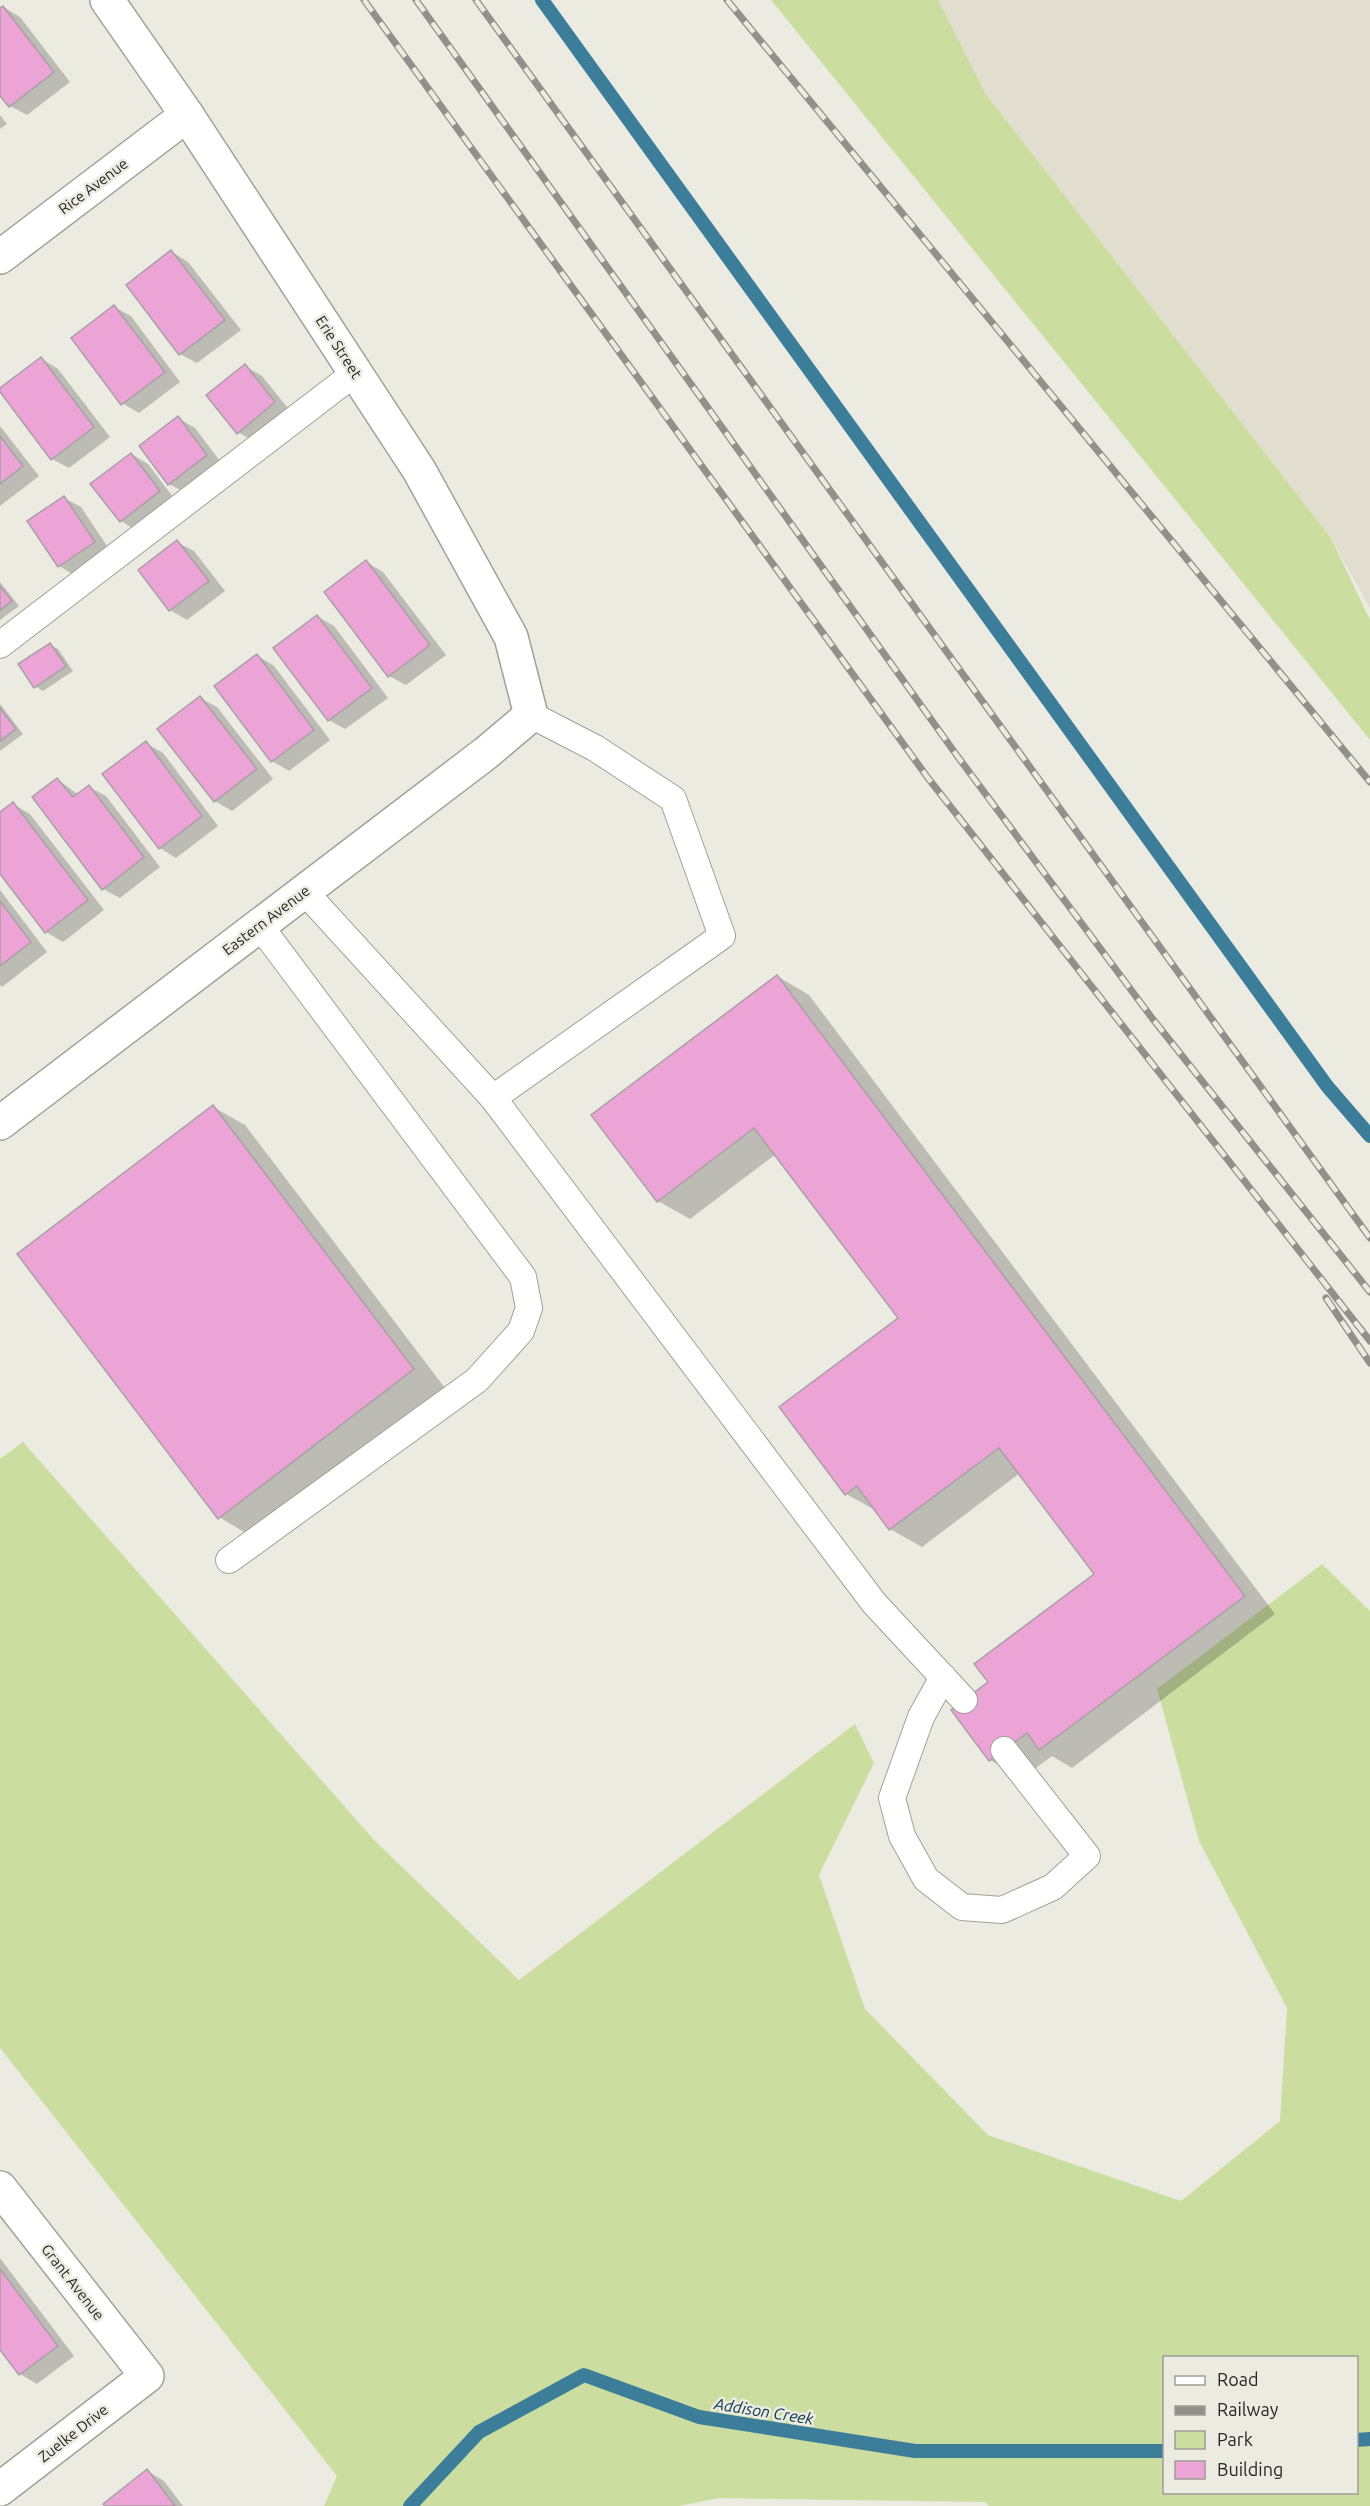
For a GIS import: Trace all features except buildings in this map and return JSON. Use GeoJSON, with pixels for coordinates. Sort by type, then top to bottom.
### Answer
{"type":"FeatureCollection","features":[{"type":"Feature","properties":{"kind":"street","name":"Erie Street"},"geometry":{"type":"LineString","coordinates":[[108,0],[419,470],[511,637],[531,715]]}},
{"type":"Feature","properties":{"kind":"street","name":"Rice Avenue"},"geometry":{"type":"LineString","coordinates":[[0,257],[186,115]]}},
{"type":"Feature","properties":{"kind":"street","name":"Eastern Avenue"},"geometry":{"type":"LineString","coordinates":[[0,1124],[486,753],[531,715]]}},
{"type":"Feature","properties":{"kind":"street","name":"Grant Avenue"},"geometry":{"type":"LineString","coordinates":[[0,2187],[147,2376]]}},
{"type":"Feature","properties":{"kind":"street","name":"Zuelke Drive"},"geometry":{"type":"LineString","coordinates":[[0,2489],[147,2376]]}},
{"type":"Feature","properties":{"kind":"lane"},"geometry":{"type":"LineString","coordinates":[[0,645],[355,373]]}},
{"type":"Feature","properties":{"kind":"lane"},"geometry":{"type":"LineString","coordinates":[[493,1098],[722,936],[673,799],[595,748],[531,715]]}},
{"type":"Feature","properties":{"kind":"lane"},"geometry":{"type":"LineString","coordinates":[[304,891],[493,1098],[874,1603],[964,1700]]}},
{"type":"Feature","properties":{"kind":"lane"},"geometry":{"type":"LineString","coordinates":[[229,1560],[477,1380],[521,1331],[529,1308],[523,1277],[260,926]]}},
{"type":"Feature","properties":{"kind":"lane"},"geometry":{"type":"LineString","coordinates":[[943,1677],[917,1726],[892,1798],[902,1836],[926,1880],[962,1906],[1002,1910],[1053,1887],[1087,1856],[1004,1750]]}},
{"type":"Feature","properties":{"kind":"shaded area"},"geometry":{"type":"Polygon","coordinates":[[[937,0],[1370,0],[1370,608],[1331,538],[985,93],[937,0]]]}},
{"type":"Feature","properties":{"kind":"green space"},"geometry":{"type":"Polygon","coordinates":[[[771,0],[938,0],[985,93],[1331,538],[1370,620],[1370,740],[771,0]]]}},
{"type":"Feature","properties":{"kind":"green space"},"geometry":{"type":"Polygon","coordinates":[[[23,1442],[375,1841],[519,1980],[855,1724],[874,1763],[819,1875],[865,2009],[988,2135],[1181,2201],[1280,2121],[1287,2008],[1199,1841],[1157,1689],[1322,1564],[1370,1611],[1370,2506],[989,2506],[985,2502],[719,2498],[679,2506],[324,2506],[337,2476],[0,2048],[0,1459],[23,1442]]]}},
{"type":"Feature","properties":{"kind":"waterway"},"geometry":{"type":"LineString","coordinates":[[542,0],[1327,1086],[1370,1136]]}},
{"type":"Feature","properties":{"kind":"waterway","name":"Addison Creek"},"geometry":{"type":"LineString","coordinates":[[410,2506],[479,2432],[584,2375],[699,2417],[915,2451],[1163,2451]]}},
{"type":"Feature","properties":{"kind":"waterway","name":"Addison Creek"},"geometry":{"type":"LineString","coordinates":[[1358,2440],[1370,2439]]}},
{"type":"Feature","properties":{"kind":"railway"},"geometry":{"type":"LineString","coordinates":[[364,0],[928,778],[1370,1341]]}},
{"type":"Feature","properties":{"kind":"railway"},"geometry":{"type":"LineString","coordinates":[[416,0],[958,757],[1152,1018],[1370,1292]]}},
{"type":"Feature","properties":{"kind":"railway"},"geometry":{"type":"LineString","coordinates":[[476,0],[1370,1238]]}},
{"type":"Feature","properties":{"kind":"railway"},"geometry":{"type":"LineString","coordinates":[[727,0],[1370,782]]}},
{"type":"Feature","properties":{"kind":"railway"},"geometry":{"type":"LineString","coordinates":[[1326,1298],[1370,1363]]}}]}
